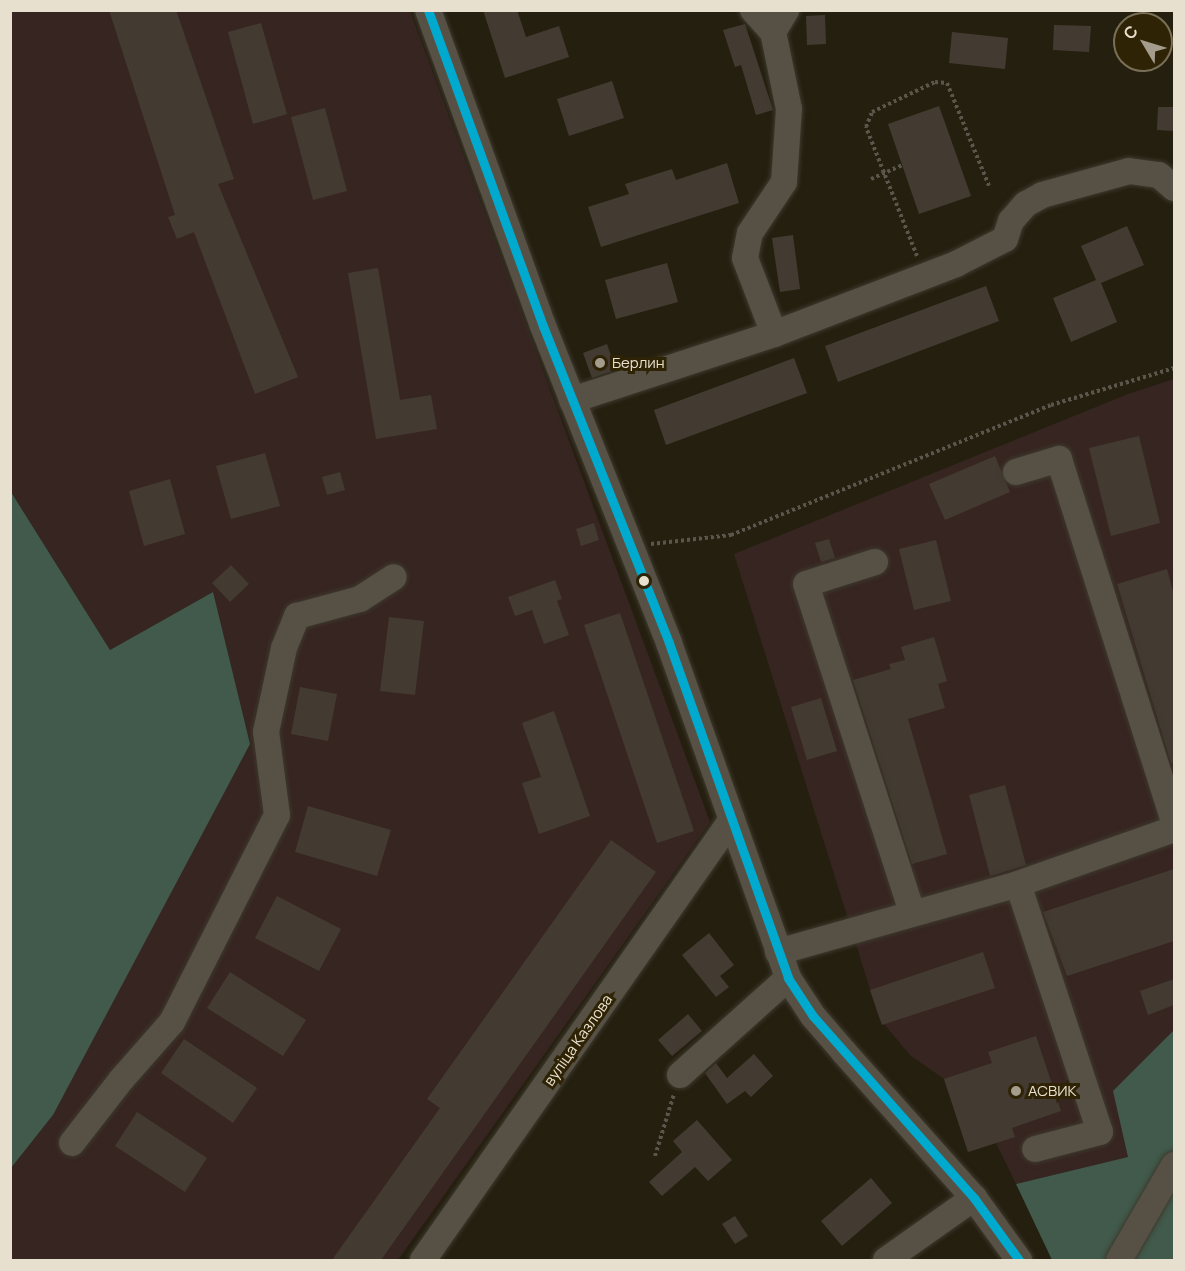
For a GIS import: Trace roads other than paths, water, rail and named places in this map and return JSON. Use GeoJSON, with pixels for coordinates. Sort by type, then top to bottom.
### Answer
{"type":"FeatureCollection","features":[{"type":"Feature","properties":{"kind":"street"},"geometry":{"type":"LineString","coordinates":[[428,10],[572,400],[631,546],[788,978],[799,998],[844,1052],[974,1198],[1019,1260]]}},
{"type":"Feature","properties":{"kind":"street"},"geometry":{"type":"LineString","coordinates":[[753,10],[772,32],[789,109],[784,182],[750,233],[745,258],[774,334]]}},
{"type":"Feature","properties":{"kind":"street"},"geometry":{"type":"LineString","coordinates":[[772,32],[786,10]]}},
{"type":"Feature","properties":{"kind":"street"},"geometry":{"type":"LineString","coordinates":[[572,400],[774,334],[925,276],[1005,239],[1011,222],[1026,204],[1042,195],[1129,171],[1160,175],[1174,188]]}},
{"type":"Feature","properties":{"kind":"street"},"geometry":{"type":"LineString","coordinates":[[1016,472],[1059,459],[1174,822]]}},
{"type":"Feature","properties":{"kind":"street"},"geometry":{"type":"LineString","coordinates":[[875,561],[806,584],[912,912]]}},
{"type":"Feature","properties":{"kind":"street"},"geometry":{"type":"LineString","coordinates":[[72,1143],[121,1080],[172,1022],[277,815],[266,732],[284,648],[297,616],[360,598],[394,577]]}},
{"type":"Feature","properties":{"kind":"street","name":"вуліца Казлова"},"geometry":{"type":"LineString","coordinates":[[423,1260],[732,819]]}},
{"type":"Feature","properties":{"kind":"street"},"geometry":{"type":"LineString","coordinates":[[778,952],[912,912],[1018,884],[1174,829]]}},
{"type":"Feature","properties":{"kind":"street"},"geometry":{"type":"LineString","coordinates":[[1018,884],[1100,1132],[1035,1149]]}},
{"type":"Feature","properties":{"kind":"street"},"geometry":{"type":"LineString","coordinates":[[680,1075],[788,978]]}},
{"type":"Feature","properties":{"kind":"street"},"geometry":{"type":"LineString","coordinates":[[1119,1260],[1174,1166]]}},
{"type":"Feature","properties":{"kind":"street"},"geometry":{"type":"LineString","coordinates":[[886,1260],[974,1198]]}},
{"type":"Feature","properties":{"kind":"place","name":"Берлин"},"geometry":{"type":"Point","coordinates":[600,363]}},
{"type":"Feature","properties":{"kind":"place","name":"АСВИК"},"geometry":{"type":"Point","coordinates":[1016,1091]}}]}
